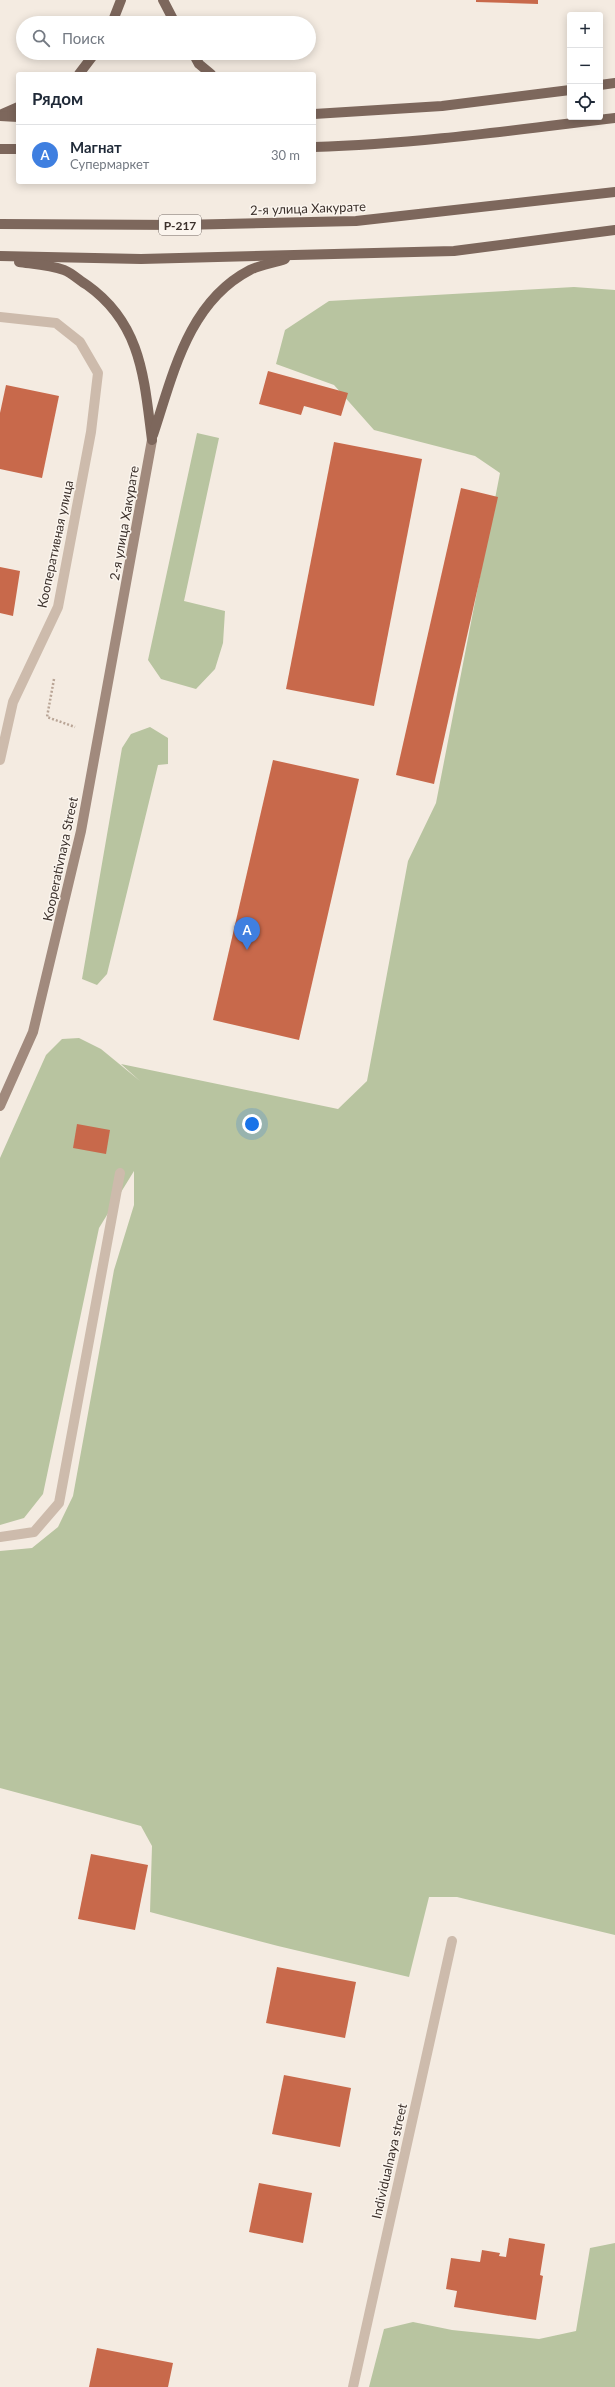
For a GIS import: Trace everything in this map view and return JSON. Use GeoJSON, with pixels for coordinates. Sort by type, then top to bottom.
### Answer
{"type":"FeatureCollection","features":[{"type":"Feature","properties":{"kind":"main road"},"geometry":{"type":"LineString","coordinates":[[115,16],[121,0]]}},
{"type":"Feature","properties":{"kind":"main road"},"geometry":{"type":"LineString","coordinates":[[163,0],[171,16]]}},
{"type":"Feature","properties":{"kind":"main road"},"geometry":{"type":"LineString","coordinates":[[81,72],[90,60]]}},
{"type":"Feature","properties":{"kind":"main road"},"geometry":{"type":"LineString","coordinates":[[197,60],[199,64],[209,72]]}},
{"type":"Feature","properties":{"kind":"main road"},"geometry":{"type":"LineString","coordinates":[[603,85],[615,83]]}},
{"type":"Feature","properties":{"kind":"main road"},"geometry":{"type":"LineString","coordinates":[[316,112],[331,113],[442,106],[567,90]]}},
{"type":"Feature","properties":{"kind":"main road"},"geometry":{"type":"LineString","coordinates":[[0,116],[16,108]]}},
{"type":"Feature","properties":{"kind":"main road"},"geometry":{"type":"LineString","coordinates":[[0,116],[16,117]]}},
{"type":"Feature","properties":{"kind":"main road"},"geometry":{"type":"LineString","coordinates":[[316,148],[356,146],[454,137],[615,118]]}},
{"type":"Feature","properties":{"kind":"main road"},"geometry":{"type":"LineString","coordinates":[[0,149],[16,150]]}},
{"type":"Feature","properties":{"kind":"main road","name":"2-я улица Хакурате"},"geometry":{"type":"LineString","coordinates":[[0,224],[180,225],[356,221],[615,192]]}},
{"type":"Feature","properties":{"kind":"main road"},"geometry":{"type":"LineString","coordinates":[[0,257],[141,259],[454,251],[615,230]]}},
{"type":"Feature","properties":{"kind":"main road"},"geometry":{"type":"LineString","coordinates":[[152,440],[184,345],[199,316],[213,297],[250,270],[296,256]]}},
{"type":"Feature","properties":{"kind":"main road"},"geometry":{"type":"LineString","coordinates":[[0,257],[65,270],[98,294],[120,317],[135,345],[144,373],[152,440]]}},
{"type":"Feature","properties":{"kind":"main road","name":"2-я улица Хакурате"},"geometry":{"type":"LineString","coordinates":[[121,610],[152,440]]}},
{"type":"Feature","properties":{"kind":"main road","name":"Kooperativnaya Street"},"geometry":{"type":"LineString","coordinates":[[0,1106],[33,1032],[81,831],[121,610]]}},
{"type":"Feature","properties":{"kind":"street","name":"Кооперативная улица"},"geometry":{"type":"LineString","coordinates":[[0,317],[56,323],[80,342],[98,373],[91,432],[58,607],[13,702],[0,760]]}},
{"type":"Feature","properties":{"kind":"street"},"geometry":{"type":"LineString","coordinates":[[0,1537],[34,1532],[59,1503],[120,1174]]}},
{"type":"Feature","properties":{"kind":"street","name":"Individualnaya street"},"geometry":{"type":"LineString","coordinates":[[353,2387],[452,1941]]}},
{"type":"Feature","properties":{"kind":"path"},"geometry":{"type":"LineString","coordinates":[[39,645],[55,672],[47,717],[98,734]]}},
{"type":"Feature","properties":{"kind":"green space"},"geometry":{"type":"Polygon","coordinates":[[[574,287],[615,290],[615,1935],[457,1897],[429,1897],[409,1977],[278,1946],[150,1912],[152,1846],[141,1826],[0,1788],[0,1551],[32,1548],[58,1527],[73,1496],[114,1270],[134,1205],[134,1171],[99,1228],[43,1494],[24,1518],[0,1525],[0,1158],[46,1055],[62,1039],[79,1038],[101,1049],[140,1081],[121,1064],[338,1109],[367,1081],[408,861],[436,803],[500,473],[475,456],[374,430],[334,385],[276,364],[285,330],[329,301],[574,287]]]}},
{"type":"Feature","properties":{"kind":"green space"},"geometry":{"type":"Polygon","coordinates":[[[197,433],[219,438],[184,601],[225,611],[223,643],[215,669],[196,689],[161,679],[148,660],[197,433]]]}},
{"type":"Feature","properties":{"kind":"green space"},"geometry":{"type":"Polygon","coordinates":[[[150,727],[168,738],[168,764],[158,765],[107,974],[97,985],[82,979],[122,748],[131,734],[150,727]]]}},
{"type":"Feature","properties":{"kind":"green space"},"geometry":{"type":"Polygon","coordinates":[[[615,2243],[615,2387],[369,2387],[384,2329],[413,2322],[452,2330],[539,2339],[576,2331],[590,2248],[615,2243]]]}},
{"type":"Feature","properties":{"kind":"building"},"geometry":{"type":"Polygon","coordinates":[[[476,0],[538,0],[538,4],[476,2],[476,0]]]}},
{"type":"Feature","properties":{"kind":"building"},"geometry":{"type":"Polygon","coordinates":[[[268,371],[348,393],[341,416],[304,406],[301,415],[259,404],[268,371]]]}},
{"type":"Feature","properties":{"kind":"building"},"geometry":{"type":"Polygon","coordinates":[[[6,385],[59,396],[42,478],[0,469],[0,413],[6,385]]]}},
{"type":"Feature","properties":{"kind":"building"},"geometry":{"type":"Polygon","coordinates":[[[334,442],[422,459],[374,706],[286,689],[334,442]]]}},
{"type":"Feature","properties":{"kind":"building"},"geometry":{"type":"Polygon","coordinates":[[[461,488],[498,497],[434,784],[396,775],[461,488]]]}},
{"type":"Feature","properties":{"kind":"building"},"geometry":{"type":"Polygon","coordinates":[[[0,567],[20,571],[13,616],[0,613],[0,567]]]}},
{"type":"Feature","properties":{"kind":"building"},"geometry":{"type":"Polygon","coordinates":[[[273,760],[359,779],[299,1040],[213,1020],[273,760]]]}},
{"type":"Feature","properties":{"kind":"building"},"geometry":{"type":"Polygon","coordinates":[[[77,1124],[110,1130],[106,1154],[73,1148],[77,1124]]]}},
{"type":"Feature","properties":{"kind":"building"},"geometry":{"type":"Polygon","coordinates":[[[91,1854],[148,1865],[135,1930],[78,1919],[91,1854]]]}},
{"type":"Feature","properties":{"kind":"building"},"geometry":{"type":"Polygon","coordinates":[[[277,1967],[356,1982],[345,2038],[266,2023],[277,1967]]]}},
{"type":"Feature","properties":{"kind":"building"},"geometry":{"type":"Polygon","coordinates":[[[284,2075],[351,2088],[340,2147],[272,2134],[284,2075]]]}},
{"type":"Feature","properties":{"kind":"building"},"geometry":{"type":"Polygon","coordinates":[[[259,2183],[312,2193],[303,2243],[249,2232],[259,2183]]]}},
{"type":"Feature","properties":{"kind":"building"},"geometry":{"type":"Polygon","coordinates":[[[509,2238],[545,2244],[540,2275],[543,2276],[536,2320],[454,2307],[457,2291],[446,2289],[451,2258],[480,2262],[482,2250],[500,2253],[499,2256],[506,2257],[509,2238]]]}},
{"type":"Feature","properties":{"kind":"building"},"geometry":{"type":"Polygon","coordinates":[[[97,2348],[173,2363],[168,2387],[89,2387],[97,2348]]]}},
{"type":"Feature","properties":{"kind":"place","name":"Магнат"},"geometry":{"type":"Point","coordinates":[247,950]}}]}
